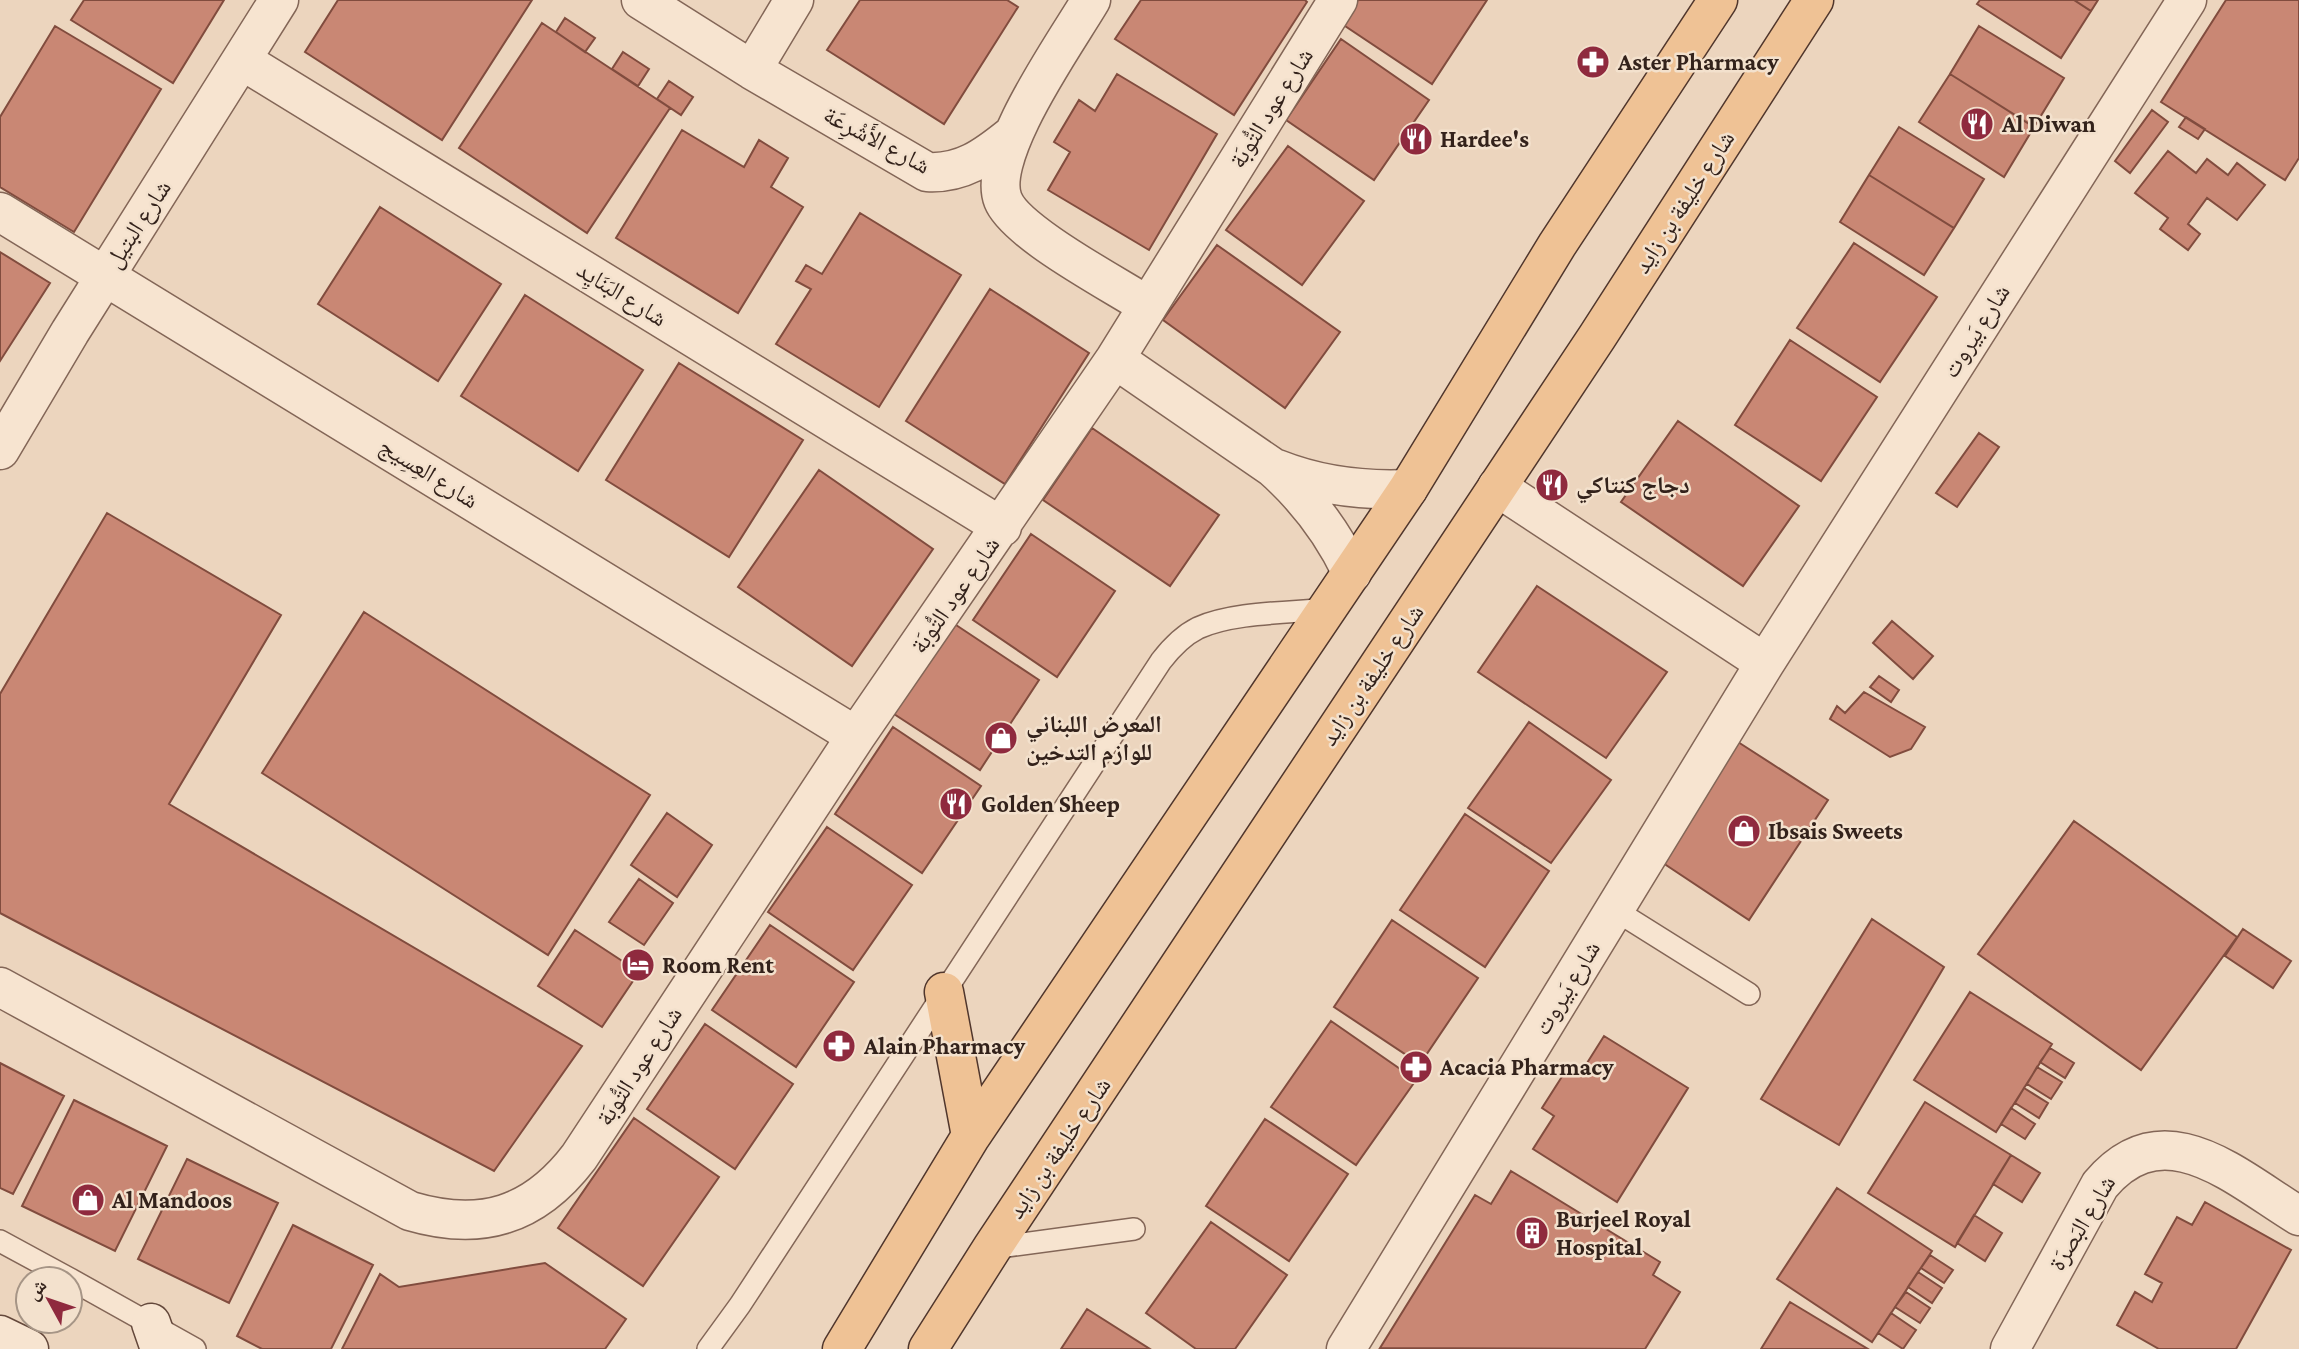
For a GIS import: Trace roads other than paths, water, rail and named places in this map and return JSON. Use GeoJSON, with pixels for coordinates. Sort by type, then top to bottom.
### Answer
{"type":"FeatureCollection","features":[{"type":"Feature","properties":{"kind":"main road"},"geometry":{"type":"LineString","coordinates":[[842,1349],[971,1136],[1408,489],[1556,245],[1718,0]]}},
{"type":"Feature","properties":{"kind":"main road","name":"شارع خليفة بن زايد"},"geometry":{"type":"LineString","coordinates":[[928,1349],[992,1248],[1497,487],[1814,0]]}},
{"type":"Feature","properties":{"kind":"main road"},"geometry":{"type":"LineString","coordinates":[[944,992],[971,1136]]}},
{"type":"Feature","properties":{"kind":"street","name":"شارع البتيل"},"geometry":{"type":"LineString","coordinates":[[0,450],[106,275],[279,0]]}},
{"type":"Feature","properties":{"kind":"street","name":"شارع الأَشْرِعَة"},"geometry":{"type":"LineString","coordinates":[[641,0],[752,70],[927,173],[948,174],[969,166],[1012,136]]}},
{"type":"Feature","properties":{"kind":"street"},"geometry":{"type":"LineString","coordinates":[[752,70],[794,0]]}},
{"type":"Feature","properties":{"kind":"street"},"geometry":{"type":"LineString","coordinates":[[1091,0],[1012,136],[999,178],[1003,201],[1016,218],[1032,232],[1148,306]]}},
{"type":"Feature","properties":{"kind":"street","name":"شارع عود التُّوبَة"},"geometry":{"type":"LineString","coordinates":[[0,987],[410,1211],[436,1219],[463,1222],[489,1219],[515,1211],[540,1197],[574,1164],[856,736],[1115,359],[1338,0]]}},
{"type":"Feature","properties":{"kind":"street","name":"شارع بَيروت"},"geometry":{"type":"LineString","coordinates":[[1346,1349],[1765,663],[2187,0]]}},
{"type":"Feature","properties":{"kind":"street","name":"شارع البَنَايِد"},"geometry":{"type":"LineString","coordinates":[[243,61],[1002,527]]}},
{"type":"Feature","properties":{"kind":"street","name":"شارع العِسِيج"},"geometry":{"type":"LineString","coordinates":[[0,212],[856,736]]}},
{"type":"Feature","properties":{"kind":"street"},"geometry":{"type":"LineString","coordinates":[[1115,359],[1272,467],[1304,498],[1326,526],[1352,573]]}},
{"type":"Feature","properties":{"kind":"street"},"geometry":{"type":"LineString","coordinates":[[1272,467],[1314,482],[1352,489],[1408,489]]}},
{"type":"Feature","properties":{"kind":"street"},"geometry":{"type":"LineString","coordinates":[[1497,487],[1765,663]]}},
{"type":"Feature","properties":{"kind":"street","name":"شارع البَصرَة"},"geometry":{"type":"LineString","coordinates":[[2010,1349],[2100,1185],[2115,1167],[2129,1158],[2163,1149],[2188,1153],[2207,1160],[2299,1216]]}},
{"type":"Feature","properties":{"kind":"street"},"geometry":{"type":"LineString","coordinates":[[0,1335],[29,1349]]}},
{"type":"Feature","properties":{"kind":"lane"},"geometry":{"type":"LineString","coordinates":[[708,1349],[740,1305],[1161,661],[1176,643],[1196,629],[1220,621],[1329,608]]}},
{"type":"Feature","properties":{"kind":"lane"},"geometry":{"type":"LineString","coordinates":[[1615,910],[1749,994]]}},
{"type":"Feature","properties":{"kind":"lane"},"geometry":{"type":"LineString","coordinates":[[992,1248],[1134,1229]]}},
{"type":"Feature","properties":{"kind":"lane"},"geometry":{"type":"LineString","coordinates":[[0,1241],[44,1265]]}},
{"type":"Feature","properties":{"kind":"lane"},"geometry":{"type":"LineString","coordinates":[[84,1288],[156,1336],[195,1349]]}},
{"type":"Feature","properties":{"kind":"place","name":"Aster Pharmacy"},"geometry":{"type":"Point","coordinates":[1593,62]}},
{"type":"Feature","properties":{"kind":"place","name":"Al Diwan"},"geometry":{"type":"Point","coordinates":[1977,124]}},
{"type":"Feature","properties":{"kind":"place","name":"Hardee's"},"geometry":{"type":"Point","coordinates":[1416,139]}},
{"type":"Feature","properties":{"kind":"place","name":"دجاج كنتاكي"},"geometry":{"type":"Point","coordinates":[1552,485]}},
{"type":"Feature","properties":{"kind":"place","name":"المعرض اللبناني للوازم التدخين"},"geometry":{"type":"Point","coordinates":[1001,738]}},
{"type":"Feature","properties":{"kind":"place","name":"Golden Sheep"},"geometry":{"type":"Point","coordinates":[956,804]}},
{"type":"Feature","properties":{"kind":"place","name":"Ibsais Sweets"},"geometry":{"type":"Point","coordinates":[1744,831]}},
{"type":"Feature","properties":{"kind":"place","name":"Room Rent"},"geometry":{"type":"Point","coordinates":[638,965]}},
{"type":"Feature","properties":{"kind":"place","name":"Alain Pharmacy"},"geometry":{"type":"Point","coordinates":[839,1046]}},
{"type":"Feature","properties":{"kind":"place","name":"Acacia Pharmacy"},"geometry":{"type":"Point","coordinates":[1416,1067]}},
{"type":"Feature","properties":{"kind":"place","name":"Al Mandoos"},"geometry":{"type":"Point","coordinates":[88,1200]}},
{"type":"Feature","properties":{"kind":"place","name":"Burjeel Royal Hospital"},"geometry":{"type":"Point","coordinates":[1532,1233]}}]}
